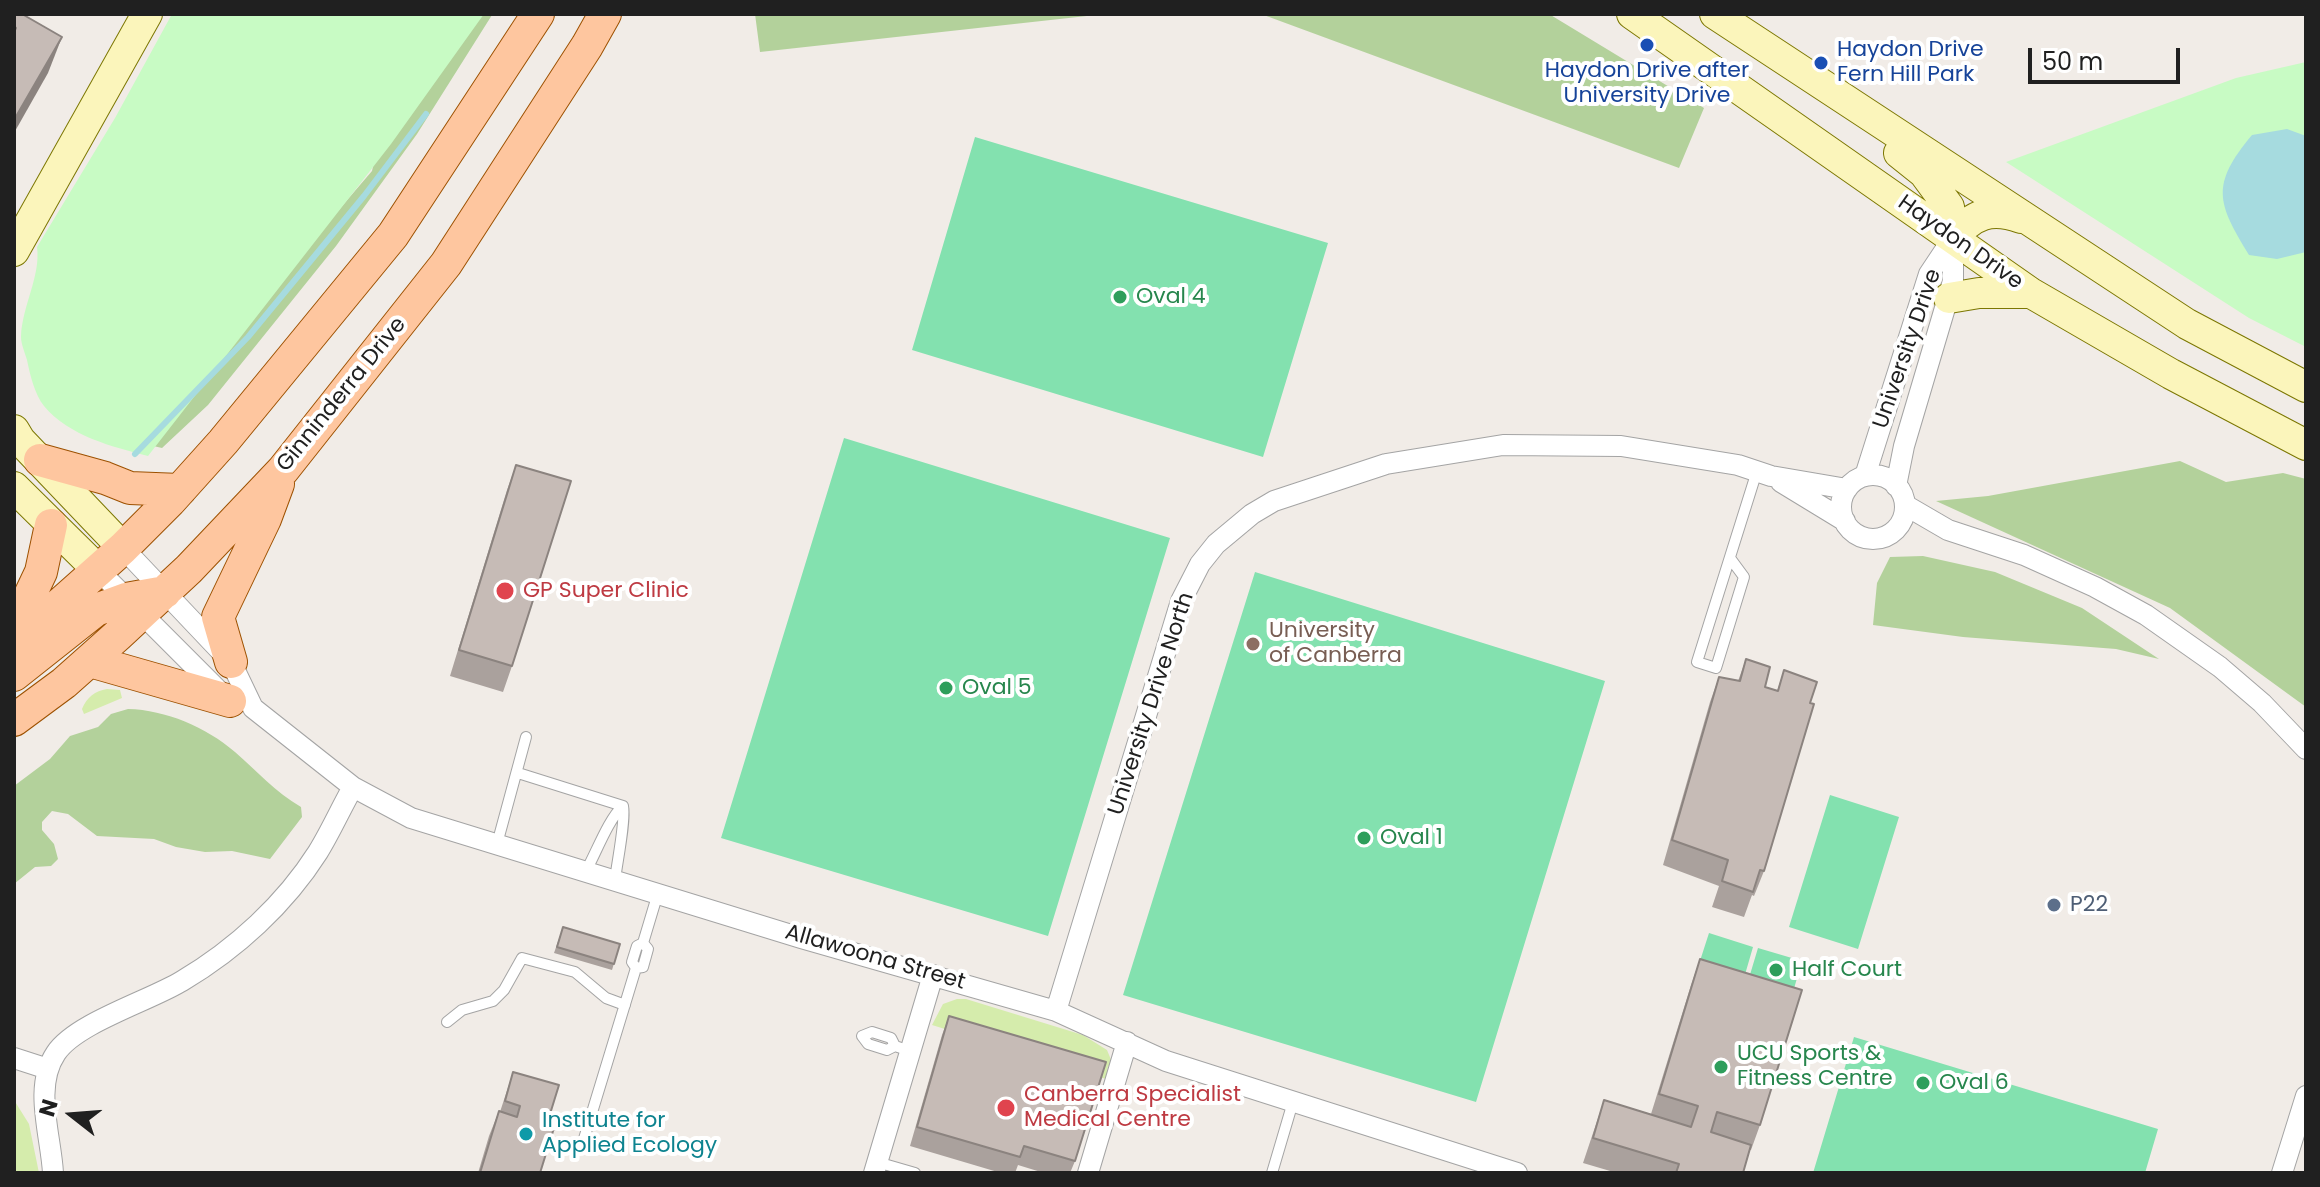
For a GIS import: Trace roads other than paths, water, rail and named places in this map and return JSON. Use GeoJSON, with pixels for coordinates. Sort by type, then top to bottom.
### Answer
{"type":"FeatureCollection","features":[{"type":"Feature","properties":{"kind":"main road"},"geometry":{"type":"LineString","coordinates":[[14,251],[147,14]]}},
{"type":"Feature","properties":{"kind":"main road"},"geometry":{"type":"LineString","coordinates":[[14,645],[99,571],[180,490],[393,235],[538,14]]}},
{"type":"Feature","properties":{"kind":"main road","name":"Ginninderra Drive"},"geometry":{"type":"LineString","coordinates":[[14,720],[90,661],[134,606],[165,592],[283,470],[446,264],[605,14]]}},
{"type":"Feature","properties":{"kind":"main road","name":"Haydon Drive"},"geometry":{"type":"LineString","coordinates":[[1632,14],[2031,293],[2171,374],[2306,445]]}},
{"type":"Feature","properties":{"kind":"main road"},"geometry":{"type":"LineString","coordinates":[[1715,14],[2187,324],[2306,387]]}},
{"type":"Feature","properties":{"kind":"main road"},"geometry":{"type":"LineString","coordinates":[[1824,85],[1853,122],[1924,173],[1949,207],[1953,238]]}},
{"type":"Feature","properties":{"kind":"main road"},"geometry":{"type":"LineString","coordinates":[[1953,238],[1966,222],[1992,212],[2033,223]]}},
{"type":"Feature","properties":{"kind":"main road"},"geometry":{"type":"LineString","coordinates":[[1949,298],[1979,293],[2031,293]]}},
{"type":"Feature","properties":{"kind":"main road"},"geometry":{"type":"LineString","coordinates":[[14,430],[123,548]]}},
{"type":"Feature","properties":{"kind":"main road"},"geometry":{"type":"LineString","coordinates":[[40,460],[130,488],[180,490]]}},
{"type":"Feature","properties":{"kind":"main road"},"geometry":{"type":"LineString","coordinates":[[231,662],[218,617],[265,519],[283,470]]}},
{"type":"Feature","properties":{"kind":"main road"},"geometry":{"type":"LineString","coordinates":[[14,487],[99,571]]}},
{"type":"Feature","properties":{"kind":"main road"},"geometry":{"type":"LineString","coordinates":[[14,629],[41,572],[51,525]]}},
{"type":"Feature","properties":{"kind":"main road"},"geometry":{"type":"LineString","coordinates":[[14,675],[87,616],[134,606]]}},
{"type":"Feature","properties":{"kind":"main road"},"geometry":{"type":"LineString","coordinates":[[90,661],[242,704]]}},
{"type":"Feature","properties":{"kind":"street","name":"University Drive"},"geometry":{"type":"LineString","coordinates":[[1900,495],[1904,446],[1953,281],[1953,238]]}},
{"type":"Feature","properties":{"kind":"street","name":"University Drive"},"geometry":{"type":"LineString","coordinates":[[1865,476],[1929,274],[1953,238]]}},
{"type":"Feature","properties":{"kind":"street","name":"University Drive North"},"geometry":{"type":"LineString","coordinates":[[1056,1011],[1181,601],[1200,564],[1216,544],[1252,514],[1274,501],[1386,464],[1503,445],[1621,446],[1738,465],[1764,474],[1847,489]]}},
{"type":"Feature","properties":{"kind":"street","name":"University Drive North"},"geometry":{"type":"LineString","coordinates":[[1764,474],[1845,521]]}},
{"type":"Feature","properties":{"kind":"street"},"geometry":{"type":"LineString","coordinates":[[1900,495],[1901,522],[1881,538],[1864,538],[1845,521],[1841,508],[1847,489],[1865,476],[1882,477],[1900,495],[1948,530]]}},
{"type":"Feature","properties":{"kind":"street"},"geometry":{"type":"LineString","coordinates":[[1896,529],[1948,530],[2024,555],[2146,615],[2220,667],[2262,703],[2306,749]]}},
{"type":"Feature","properties":{"kind":"street","name":"Allawoona Street"},"geometry":{"type":"LineString","coordinates":[[123,548],[231,662],[242,704]]}},
{"type":"Feature","properties":{"kind":"street","name":"Allawoona Street"},"geometry":{"type":"LineString","coordinates":[[99,571],[242,704],[353,787],[411,818],[801,938],[1056,1011],[1166,1061],[1517,1173]]}},
{"type":"Feature","properties":{"kind":"street"},"geometry":{"type":"LineString","coordinates":[[53,1173],[45,1097],[48,1069],[56,1052],[69,1039],[181,982],[218,958],[253,928],[291,890],[319,850],[353,787]]}},
{"type":"Feature","properties":{"kind":"street"},"geometry":{"type":"LineString","coordinates":[[876,1167],[903,1048],[933,975]]}},
{"type":"Feature","properties":{"kind":"street"},"geometry":{"type":"LineString","coordinates":[[1088,1173],[1127,1042]]}},
{"type":"Feature","properties":{"kind":"street"},"geometry":{"type":"LineString","coordinates":[[14,1058],[48,1069]]}},
{"type":"Feature","properties":{"kind":"street"},"geometry":{"type":"LineString","coordinates":[[2282,1173],[2306,1096]]}},
{"type":"Feature","properties":{"kind":"lane"},"geometry":{"type":"LineString","coordinates":[[1730,558],[1744,577],[1716,668],[1697,662],[1730,558],[1764,474]]}},
{"type":"Feature","properties":{"kind":"lane"},"geometry":{"type":"LineString","coordinates":[[497,844],[526,737]]}},
{"type":"Feature","properties":{"kind":"lane"},"geometry":{"type":"LineString","coordinates":[[518,773],[623,806]]}},
{"type":"Feature","properties":{"kind":"lane"},"geometry":{"type":"LineString","coordinates":[[586,871],[614,814],[623,806]]}},
{"type":"Feature","properties":{"kind":"lane"},"geometry":{"type":"LineString","coordinates":[[615,880],[620,831],[625,816],[623,806]]}},
{"type":"Feature","properties":{"kind":"lane"},"geometry":{"type":"LineString","coordinates":[[583,1142],[636,968],[632,962],[637,946],[643,943],[658,893]]}},
{"type":"Feature","properties":{"kind":"lane"},"geometry":{"type":"LineString","coordinates":[[447,1022],[462,1010],[493,1001],[504,990],[522,958],[575,972],[606,998],[625,1005]]}},
{"type":"Feature","properties":{"kind":"lane"},"geometry":{"type":"LineString","coordinates":[[1272,1173],[1293,1102]]}},
{"type":"Feature","properties":{"kind":"lane"},"geometry":{"type":"LineString","coordinates":[[876,1167],[915,1173]]}},
{"type":"Feature","properties":{"kind":"water"},"geometry":{"type":"Polygon","coordinates":[[[2287,129],[2306,136],[2306,252],[2277,259],[2249,255],[2225,207],[2224,181],[2238,152],[2252,135],[2287,129]]]}},
{"type":"Feature","properties":{"kind":"waterway"},"geometry":{"type":"LineString","coordinates":[[135,454],[248,337],[364,196],[426,114]]}},
{"type":"Feature","properties":{"kind":"place","name":"Haydon Drive after University Drive"},"geometry":{"type":"Point","coordinates":[1647,45]}},
{"type":"Feature","properties":{"kind":"place","name":"Haydon Drive Fern Hill Park"},"geometry":{"type":"Point","coordinates":[1821,63]}},
{"type":"Feature","properties":{"kind":"place","name":"Oval 4"},"geometry":{"type":"Point","coordinates":[1120,297]}},
{"type":"Feature","properties":{"kind":"place","name":"GP Super Clinic"},"geometry":{"type":"Point","coordinates":[505,591]}},
{"type":"Feature","properties":{"kind":"place","name":"University of Canberra"},"geometry":{"type":"Point","coordinates":[1253,644]}},
{"type":"Feature","properties":{"kind":"place","name":"Oval 5"},"geometry":{"type":"Point","coordinates":[946,688]}},
{"type":"Feature","properties":{"kind":"place","name":"Oval 1"},"geometry":{"type":"Point","coordinates":[1364,838]}},
{"type":"Feature","properties":{"kind":"place","name":"P22"},"geometry":{"type":"Point","coordinates":[2054,905]}},
{"type":"Feature","properties":{"kind":"place","name":"Half Court"},"geometry":{"type":"Point","coordinates":[1776,970]}},
{"type":"Feature","properties":{"kind":"place","name":"UCU Sports & Fitness Centre"},"geometry":{"type":"Point","coordinates":[1721,1067]}},
{"type":"Feature","properties":{"kind":"place","name":"Oval 6"},"geometry":{"type":"Point","coordinates":[1923,1083]}},
{"type":"Feature","properties":{"kind":"place","name":"Canberra Specialist Medical Centre"},"geometry":{"type":"Point","coordinates":[1006,1108]}},
{"type":"Feature","properties":{"kind":"place","name":"Institute for Applied Ecology"},"geometry":{"type":"Point","coordinates":[526,1134]}}]}
